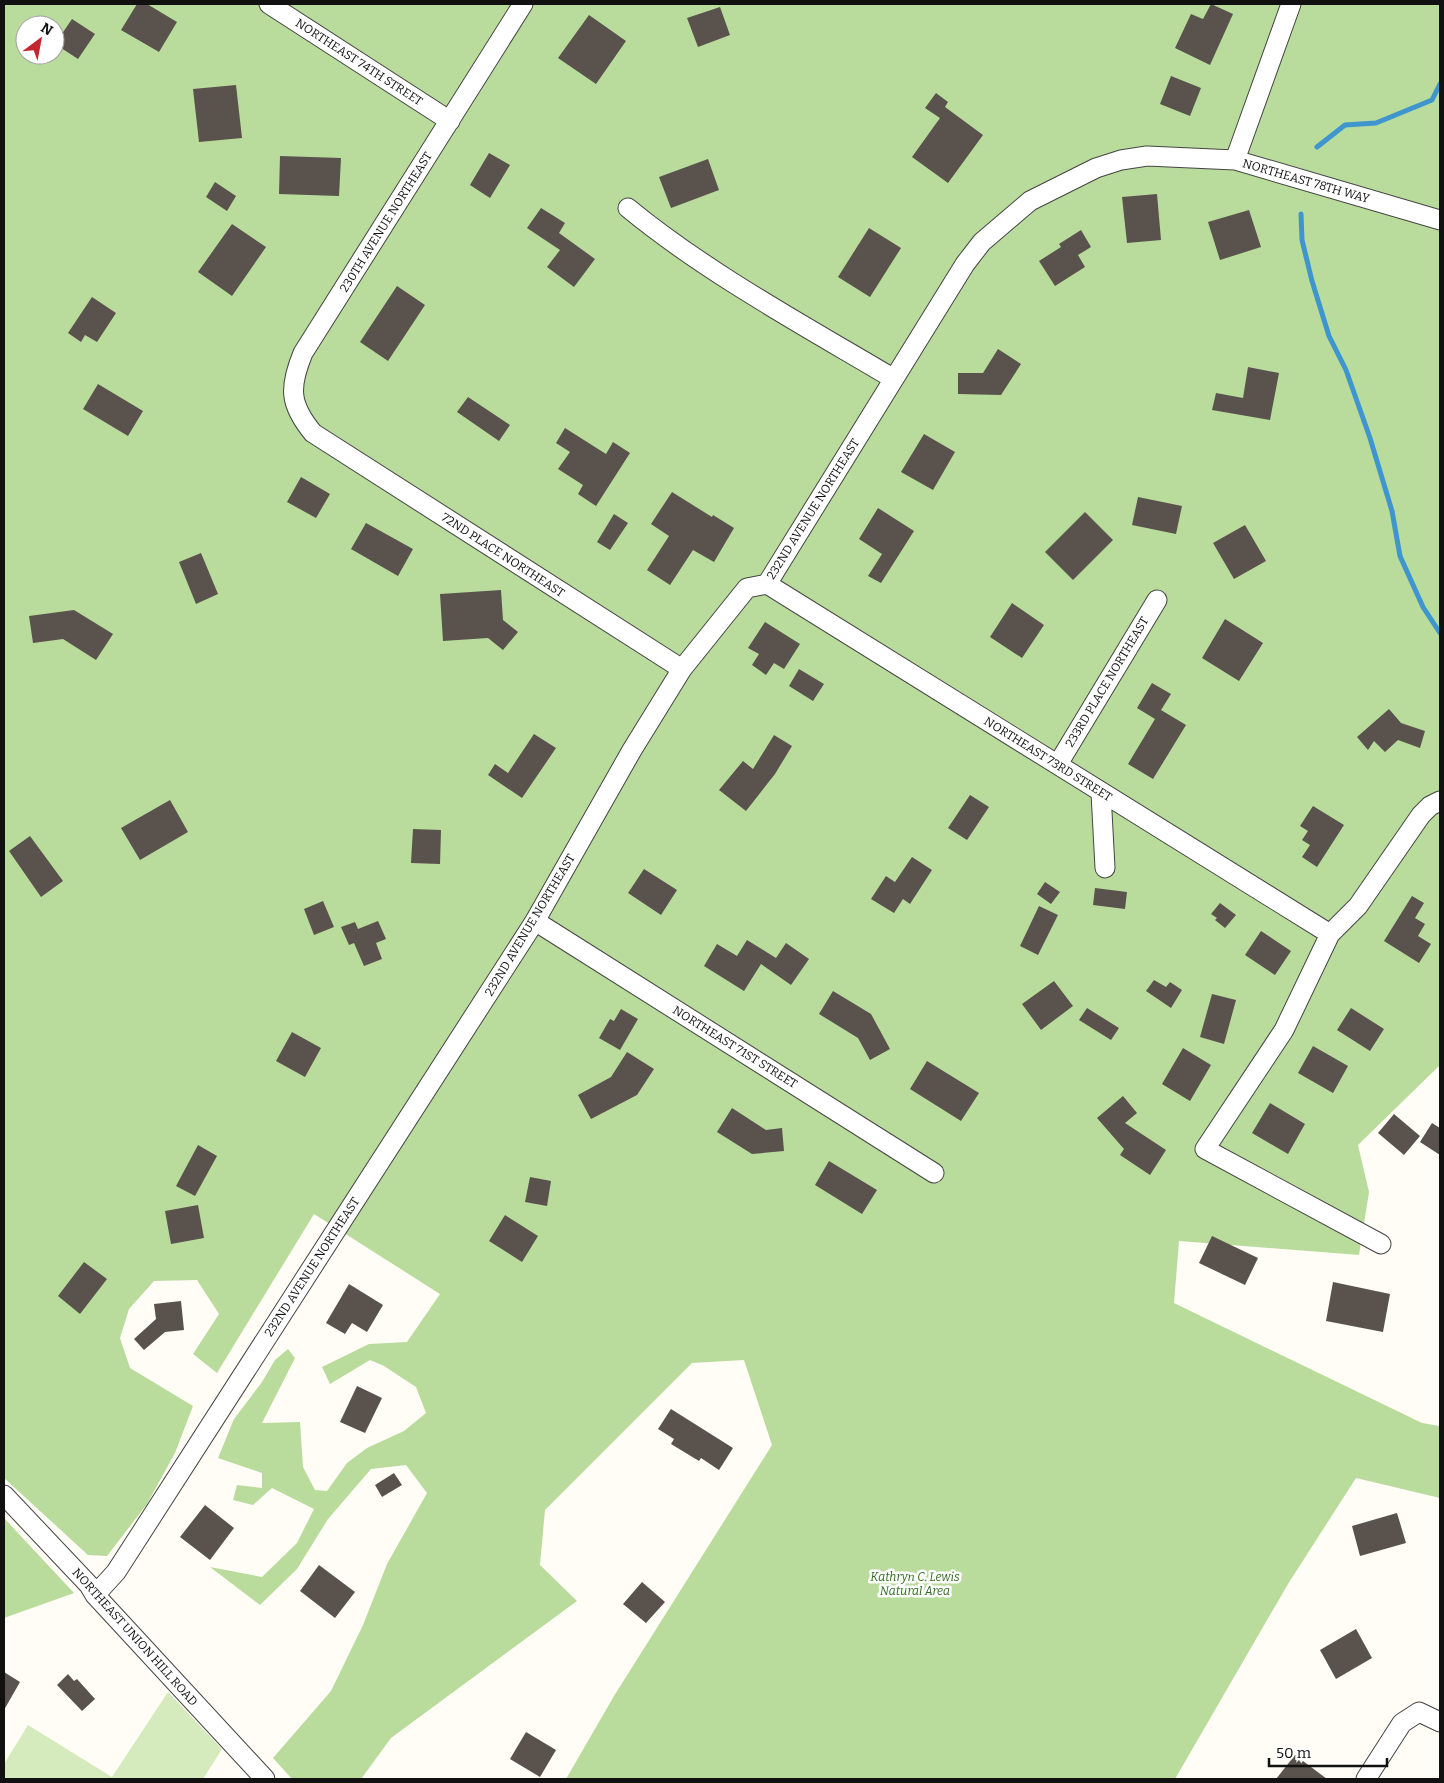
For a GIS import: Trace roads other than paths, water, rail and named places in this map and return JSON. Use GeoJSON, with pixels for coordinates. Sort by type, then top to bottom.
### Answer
{"type":"FeatureCollection","features":[{"type":"Feature","properties":{"kind":"street","name":"NORTHEAST 74TH STREET"},"geometry":{"type":"LineString","coordinates":[[269,4],[450,121]]}},
{"type":"Feature","properties":{"kind":"street","name":"230TH AVENUE NORTHEAST"},"geometry":{"type":"LineString","coordinates":[[325,441],[313,433],[300,417],[292,398],[295,372],[307,346],[523,4]]}},
{"type":"Feature","properties":{"kind":"street"},"geometry":{"type":"LineString","coordinates":[[1235,160],[1291,4]]}},
{"type":"Feature","properties":{"kind":"street","name":"NORTHEAST 78TH WAY"},"geometry":{"type":"LineString","coordinates":[[965,264],[982,242],[1030,201],[1096,168],[1121,160],[1147,156],[1235,160],[1440,220]]}},
{"type":"Feature","properties":{"kind":"street"},"geometry":{"type":"LineString","coordinates":[[628,208],[655,230],[756,295],[894,379]]}},
{"type":"Feature","properties":{"kind":"street","name":"232ND AVENUE NORTHEAST"},"geometry":{"type":"LineString","coordinates":[[95,1595],[116,1572],[535,921],[632,750],[682,669],[746,588],[767,584],[965,264]]}},
{"type":"Feature","properties":{"kind":"street","name":"72ND PLACE NORTHEAST"},"geometry":{"type":"LineString","coordinates":[[325,441],[682,669]]}},
{"type":"Feature","properties":{"kind":"street","name":"NORTHEAST 73RD STREET"},"geometry":{"type":"LineString","coordinates":[[767,584],[1330,934]]}},
{"type":"Feature","properties":{"kind":"street","name":"233RD PLACE NORTHEAST"},"geometry":{"type":"LineString","coordinates":[[1058,764],[1157,600]]}},
{"type":"Feature","properties":{"kind":"street"},"geometry":{"type":"LineString","coordinates":[[1101,793],[1104,868]]}},
{"type":"Feature","properties":{"kind":"street"},"geometry":{"type":"LineString","coordinates":[[1381,1244],[1209,1143],[1284,1030],[1330,934],[1358,906],[1421,815],[1430,806],[1440,801]]}},
{"type":"Feature","properties":{"kind":"street","name":"NORTHEAST 71ST STREET"},"geometry":{"type":"LineString","coordinates":[[535,921],[934,1172]]}},
{"type":"Feature","properties":{"kind":"street","name":"NORTHEAST UNION HILL ROAD"},"geometry":{"type":"LineString","coordinates":[[4,1495],[89,1585],[95,1595],[265,1779]]}},
{"type":"Feature","properties":{"kind":"street"},"geometry":{"type":"LineString","coordinates":[[1366,1779],[1402,1723],[1419,1712],[1440,1722]]}},
{"type":"Feature","properties":{"kind":"waterway"},"geometry":{"type":"LineString","coordinates":[[1317,147],[1345,125],[1376,123],[1432,100],[1440,84]]}},
{"type":"Feature","properties":{"kind":"waterway"},"geometry":{"type":"LineString","coordinates":[[1301,214],[1302,240],[1312,281],[1329,336],[1346,370],[1370,438],[1392,511],[1400,556],[1423,607],[1440,633]]}},
{"type":"Feature","properties":{"kind":"park label","name":"Kathryn C. Lewis Natural Area"},"geometry":{"type":"Point","coordinates":[915,1584]}}]}
